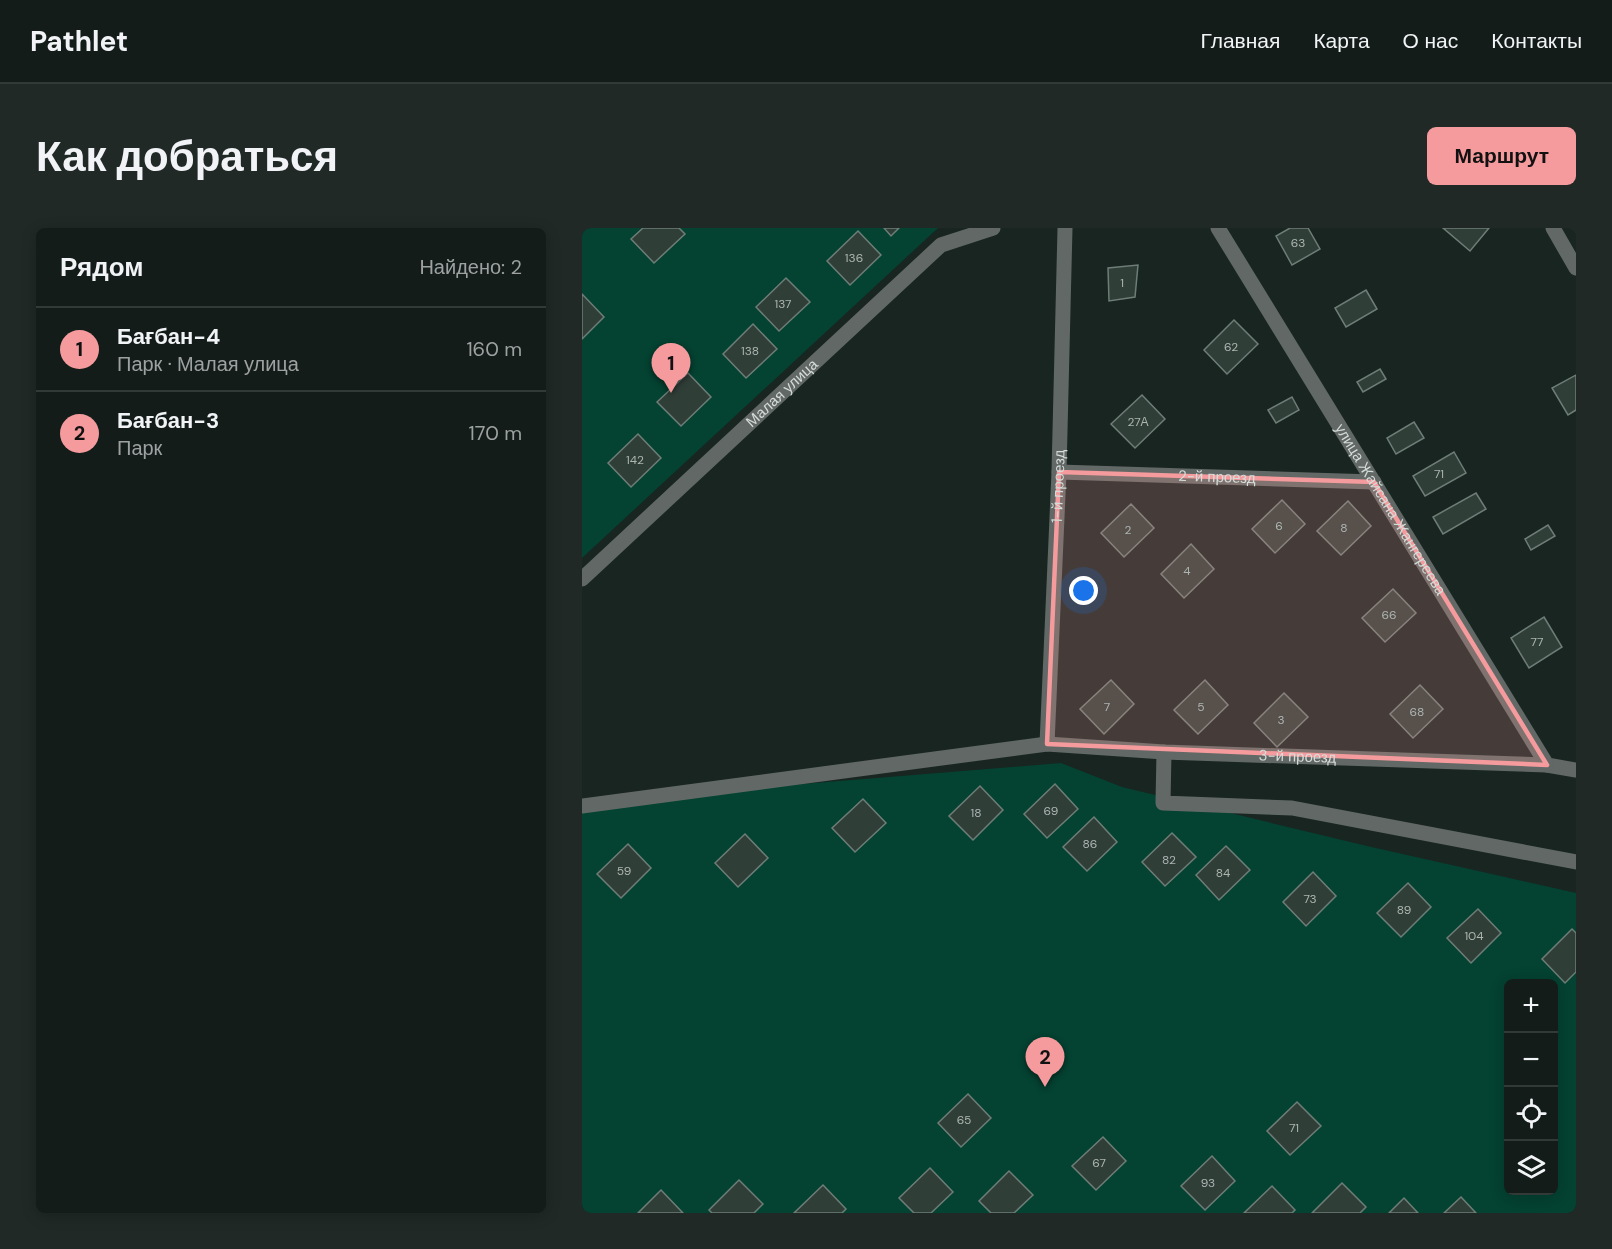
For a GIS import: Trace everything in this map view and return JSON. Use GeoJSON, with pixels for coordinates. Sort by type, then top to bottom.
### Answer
{"type":"FeatureCollection","features":[{"type":"Feature","properties":{"kind":"street","name":"Малая улица"},"geometry":{"type":"LineString","coordinates":[[582,579],[941,245],[993,228]]}},
{"type":"Feature","properties":{"kind":"street","name":"1-й проезд"},"geometry":{"type":"LineString","coordinates":[[1047,744],[1059,472],[1065,228]]}},
{"type":"Feature","properties":{"kind":"street","name":"улица Жайсана Жангереева"},"geometry":{"type":"LineString","coordinates":[[1218,228],[1547,765]]}},
{"type":"Feature","properties":{"kind":"street"},"geometry":{"type":"LineString","coordinates":[[1553,228],[1576,268]]}},
{"type":"Feature","properties":{"kind":"street","name":"2-й проезд"},"geometry":{"type":"LineString","coordinates":[[1059,472],[1374,482]]}},
{"type":"Feature","properties":{"kind":"street","name":"3-й проезд"},"geometry":{"type":"LineString","coordinates":[[582,806],[1047,744],[1164,752],[1547,765]]}},
{"type":"Feature","properties":{"kind":"street"},"geometry":{"type":"LineString","coordinates":[[1164,752],[1163,803],[1292,808],[1576,862]]}},
{"type":"Feature","properties":{"kind":"street"},"geometry":{"type":"LineString","coordinates":[[1547,765],[1576,770]]}},
{"type":"Feature","properties":{"kind":"highlighted area"},"geometry":{"type":"Polygon","coordinates":[[[1059,472],[1374,482],[1547,765],[1047,744],[1059,472]]]}},
{"type":"Feature","properties":{"kind":"green space"},"geometry":{"type":"Polygon","coordinates":[[[582,228],[938,228],[582,558],[582,228]]]}},
{"type":"Feature","properties":{"kind":"green space"},"geometry":{"type":"Polygon","coordinates":[[[1061,763],[1122,787],[1576,893],[1576,1213],[582,1213],[582,802],[1061,763]]]}},
{"type":"Feature","properties":{"kind":"building"},"geometry":{"type":"Polygon","coordinates":[[[643,228],[679,228],[685,234],[654,263],[631,239],[643,228]]]}},
{"type":"Feature","properties":{"kind":"building"},"geometry":{"type":"Polygon","coordinates":[[[884,228],[899,228],[891,236],[884,228]]]}},
{"type":"Feature","properties":{"kind":"building"},"geometry":{"type":"Polygon","coordinates":[[[1290,228],[1308,228],[1320,249],[1292,265],[1276,236],[1290,228]]]}},
{"type":"Feature","properties":{"kind":"building"},"geometry":{"type":"Polygon","coordinates":[[[1443,228],[1489,228],[1470,251],[1443,228]]]}},
{"type":"Feature","properties":{"kind":"building"},"geometry":{"type":"Polygon","coordinates":[[[858,231],[881,255],[850,285],[827,261],[858,231]]]}},
{"type":"Feature","properties":{"kind":"building"},"geometry":{"type":"Polygon","coordinates":[[[1138,265],[1135,297],[1109,301],[1108,268],[1138,265]]]}},
{"type":"Feature","properties":{"kind":"building"},"geometry":{"type":"Polygon","coordinates":[[[786,278],[810,302],[779,331],[756,307],[786,278]]]}},
{"type":"Feature","properties":{"kind":"building"},"geometry":{"type":"Polygon","coordinates":[[[1366,290],[1377,309],[1346,327],[1335,308],[1366,290]]]}},
{"type":"Feature","properties":{"kind":"building"},"geometry":{"type":"Polygon","coordinates":[[[582,294],[604,317],[582,339],[582,294]]]}},
{"type":"Feature","properties":{"kind":"building"},"geometry":{"type":"Polygon","coordinates":[[[1234,320],[1258,344],[1227,374],[1204,350],[1234,320]]]}},
{"type":"Feature","properties":{"kind":"building"},"geometry":{"type":"Polygon","coordinates":[[[753,324],[777,349],[746,378],[723,354],[753,324]]]}},
{"type":"Feature","properties":{"kind":"building"},"geometry":{"type":"Polygon","coordinates":[[[1380,369],[1386,379],[1363,392],[1357,382],[1380,369]]]}},
{"type":"Feature","properties":{"kind":"building"},"geometry":{"type":"Polygon","coordinates":[[[688,373],[711,397],[681,426],[657,402],[688,373]]]}},
{"type":"Feature","properties":{"kind":"building"},"geometry":{"type":"Polygon","coordinates":[[[1576,375],[1576,410],[1568,415],[1552,388],[1576,375]]]}},
{"type":"Feature","properties":{"kind":"building"},"geometry":{"type":"Polygon","coordinates":[[[1142,395],[1165,419],[1135,448],[1111,424],[1142,395]]]}},
{"type":"Feature","properties":{"kind":"building"},"geometry":{"type":"Polygon","coordinates":[[[1292,397],[1299,410],[1276,423],[1268,410],[1292,397]]]}},
{"type":"Feature","properties":{"kind":"building"},"geometry":{"type":"Polygon","coordinates":[[[1414,422],[1424,438],[1396,454],[1387,438],[1414,422]]]}},
{"type":"Feature","properties":{"kind":"building"},"geometry":{"type":"Polygon","coordinates":[[[638,434],[661,458],[631,487],[608,463],[638,434]]]}},
{"type":"Feature","properties":{"kind":"building"},"geometry":{"type":"Polygon","coordinates":[[[1454,452],[1466,473],[1425,496],[1413,476],[1454,452]]]}},
{"type":"Feature","properties":{"kind":"building"},"geometry":{"type":"Polygon","coordinates":[[[1476,493],[1486,509],[1443,534],[1433,517],[1476,493]]]}},
{"type":"Feature","properties":{"kind":"building"},"geometry":{"type":"Polygon","coordinates":[[[1282,500],[1305,524],[1275,553],[1252,529],[1282,500]]]}},
{"type":"Feature","properties":{"kind":"building"},"geometry":{"type":"Polygon","coordinates":[[[1348,501],[1371,526],[1341,555],[1317,531],[1348,501]]]}},
{"type":"Feature","properties":{"kind":"building"},"geometry":{"type":"Polygon","coordinates":[[[1131,504],[1154,528],[1124,557],[1101,533],[1131,504]]]}},
{"type":"Feature","properties":{"kind":"building"},"geometry":{"type":"Polygon","coordinates":[[[1548,525],[1555,536],[1531,550],[1525,539],[1548,525]]]}},
{"type":"Feature","properties":{"kind":"building"},"geometry":{"type":"Polygon","coordinates":[[[1191,544],[1214,569],[1184,598],[1161,574],[1191,544]]]}},
{"type":"Feature","properties":{"kind":"building"},"geometry":{"type":"Polygon","coordinates":[[[1393,589],[1416,613],[1385,642],[1362,618],[1393,589]]]}},
{"type":"Feature","properties":{"kind":"building"},"geometry":{"type":"Polygon","coordinates":[[[1544,617],[1562,647],[1529,668],[1511,638],[1544,617]]]}},
{"type":"Feature","properties":{"kind":"building"},"geometry":{"type":"Polygon","coordinates":[[[1111,680],[1134,704],[1104,734],[1080,709],[1111,680]]]}},
{"type":"Feature","properties":{"kind":"building"},"geometry":{"type":"Polygon","coordinates":[[[1205,680],[1228,705],[1198,734],[1174,710],[1205,680]]]}},
{"type":"Feature","properties":{"kind":"building"},"geometry":{"type":"Polygon","coordinates":[[[1420,685],[1443,709],[1413,738],[1390,714],[1420,685]]]}},
{"type":"Feature","properties":{"kind":"building"},"geometry":{"type":"Polygon","coordinates":[[[1284,693],[1308,717],[1277,747],[1254,723],[1284,693]]]}},
{"type":"Feature","properties":{"kind":"building"},"geometry":{"type":"Polygon","coordinates":[[[1055,784],[1078,809],[1047,838],[1024,814],[1055,784]]]}},
{"type":"Feature","properties":{"kind":"building"},"geometry":{"type":"Polygon","coordinates":[[[980,786],[1003,810],[973,840],[949,816],[980,786]]]}},
{"type":"Feature","properties":{"kind":"building"},"geometry":{"type":"Polygon","coordinates":[[[863,799],[886,823],[855,852],[832,828],[863,799]]]}},
{"type":"Feature","properties":{"kind":"building"},"geometry":{"type":"Polygon","coordinates":[[[1094,817],[1117,842],[1087,871],[1063,847],[1094,817]]]}},
{"type":"Feature","properties":{"kind":"building"},"geometry":{"type":"Polygon","coordinates":[[[1172,833],[1196,857],[1165,886],[1142,862],[1172,833]]]}},
{"type":"Feature","properties":{"kind":"building"},"geometry":{"type":"Polygon","coordinates":[[[745,834],[768,858],[738,887],[715,863],[745,834]]]}},
{"type":"Feature","properties":{"kind":"building"},"geometry":{"type":"Polygon","coordinates":[[[628,844],[651,868],[621,898],[597,874],[628,844]]]}},
{"type":"Feature","properties":{"kind":"building"},"geometry":{"type":"Polygon","coordinates":[[[1226,846],[1250,870],[1219,900],[1196,875],[1226,846]]]}},
{"type":"Feature","properties":{"kind":"building"},"geometry":{"type":"Polygon","coordinates":[[[1313,872],[1336,896],[1306,926],[1283,902],[1313,872]]]}},
{"type":"Feature","properties":{"kind":"building"},"geometry":{"type":"Polygon","coordinates":[[[1408,883],[1431,907],[1401,937],[1377,913],[1408,883]]]}},
{"type":"Feature","properties":{"kind":"building"},"geometry":{"type":"Polygon","coordinates":[[[1478,909],[1501,933],[1471,963],[1447,938],[1478,909]]]}},
{"type":"Feature","properties":{"kind":"building"},"geometry":{"type":"Polygon","coordinates":[[[1572,929],[1576,933],[1576,972],[1565,983],[1542,959],[1572,929]]]}},
{"type":"Feature","properties":{"kind":"building"},"geometry":{"type":"Polygon","coordinates":[[[968,1094],[991,1118],[961,1147],[938,1123],[968,1094]]]}},
{"type":"Feature","properties":{"kind":"building"},"geometry":{"type":"Polygon","coordinates":[[[1297,1102],[1321,1126],[1290,1155],[1267,1131],[1297,1102]]]}},
{"type":"Feature","properties":{"kind":"building"},"geometry":{"type":"Polygon","coordinates":[[[1103,1137],[1126,1161],[1096,1190],[1072,1166],[1103,1137]]]}},
{"type":"Feature","properties":{"kind":"building"},"geometry":{"type":"Polygon","coordinates":[[[1212,1156],[1235,1181],[1205,1210],[1181,1186],[1212,1156]]]}},
{"type":"Feature","properties":{"kind":"building"},"geometry":{"type":"Polygon","coordinates":[[[930,1168],[953,1192],[931,1213],[914,1213],[899,1198],[930,1168]]]}},
{"type":"Feature","properties":{"kind":"building"},"geometry":{"type":"Polygon","coordinates":[[[1009,1171],[1033,1195],[1014,1213],[991,1213],[979,1201],[1009,1171]]]}},
{"type":"Feature","properties":{"kind":"building"},"geometry":{"type":"Polygon","coordinates":[[[739,1180],[763,1204],[754,1213],[712,1213],[709,1210],[739,1180]]]}},
{"type":"Feature","properties":{"kind":"building"},"geometry":{"type":"Polygon","coordinates":[[[1342,1183],[1366,1207],[1360,1213],[1312,1213],[1342,1183]]]}},
{"type":"Feature","properties":{"kind":"building"},"geometry":{"type":"Polygon","coordinates":[[[823,1185],[846,1209],[842,1213],[794,1213],[823,1185]]]}},
{"type":"Feature","properties":{"kind":"building"},"geometry":{"type":"Polygon","coordinates":[[[1272,1186],[1295,1210],[1292,1213],[1244,1213],[1272,1186]]]}},
{"type":"Feature","properties":{"kind":"building"},"geometry":{"type":"Polygon","coordinates":[[[661,1190],[683,1213],[638,1213],[661,1190]]]}},
{"type":"Feature","properties":{"kind":"building"},"geometry":{"type":"Polygon","coordinates":[[[1461,1197],[1476,1213],[1444,1213],[1461,1197]]]}},
{"type":"Feature","properties":{"kind":"building"},"geometry":{"type":"Polygon","coordinates":[[[1404,1198],[1418,1213],[1389,1213],[1404,1198]]]}},
{"type":"Feature","properties":{"kind":"place","name":"Бағбан-4"},"geometry":{"type":"Point","coordinates":[671,393]}},
{"type":"Feature","properties":{"kind":"place","name":"Бағбан-3"},"geometry":{"type":"Point","coordinates":[1045,1087]}}]}
